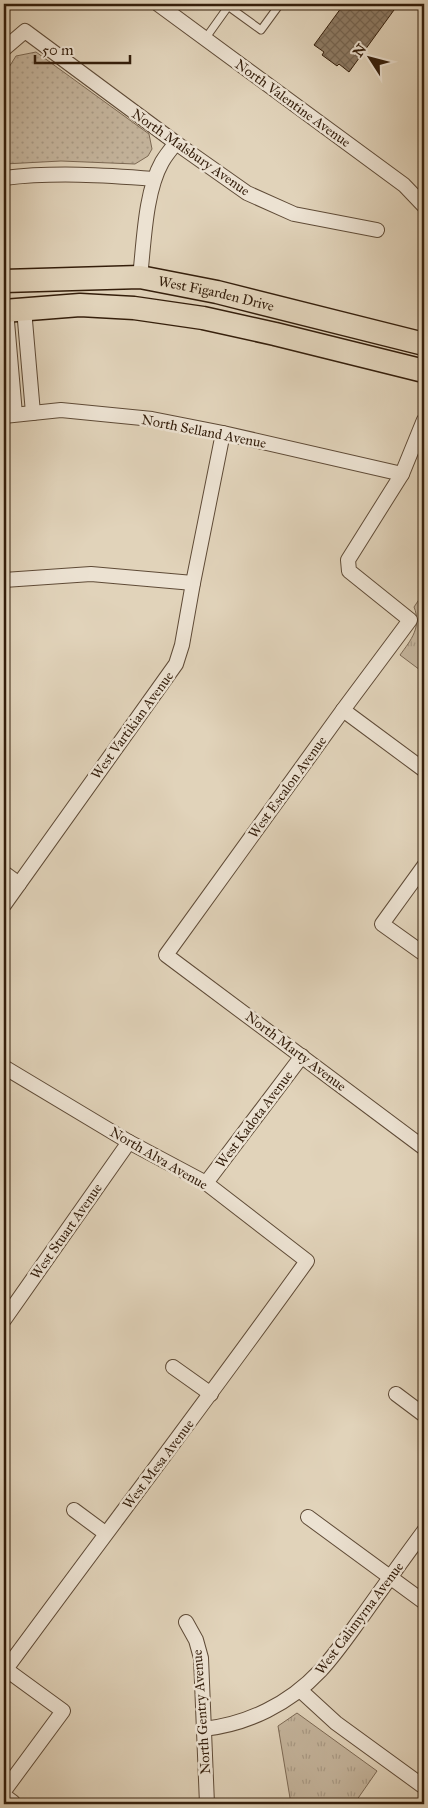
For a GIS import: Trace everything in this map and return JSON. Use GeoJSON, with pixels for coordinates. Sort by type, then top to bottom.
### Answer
{"type":"FeatureCollection","features":[{"type":"Feature","properties":{"kind":"main road","name":"West Figarden Drive"},"geometry":{"type":"LineString","coordinates":[[4,281],[140,277],[217,292],[424,344]]}},
{"type":"Feature","properties":{"kind":"main road"},"geometry":{"type":"LineString","coordinates":[[11,310],[21,296],[65,278]]}},
{"type":"Feature","properties":{"kind":"main road","name":"West Figarden Drive"},"geometry":{"type":"LineString","coordinates":[[11,310],[80,305],[134,308],[203,318],[424,371]]}},
{"type":"Feature","properties":{"kind":"main road"},"geometry":{"type":"LineString","coordinates":[[396,365],[406,355],[424,357]]}},
{"type":"Feature","properties":{"kind":"street","name":"North Valentine Avenue"},"geometry":{"type":"LineString","coordinates":[[158,4],[404,186],[424,206]]}},
{"type":"Feature","properties":{"kind":"street","name":"North Malsbury Avenue"},"geometry":{"type":"LineString","coordinates":[[4,49],[25,31],[247,193],[294,214],[377,230]]}},
{"type":"Feature","properties":{"kind":"street"},"geometry":{"type":"LineString","coordinates":[[140,277],[150,196],[154,179],[162,162],[176,143]]}},
{"type":"Feature","properties":{"kind":"street"},"geometry":{"type":"LineString","coordinates":[[4,178],[28,175],[90,174],[154,179]]}},
{"type":"Feature","properties":{"kind":"street"},"geometry":{"type":"LineString","coordinates":[[11,310],[33,413]]}},
{"type":"Feature","properties":{"kind":"street"},"geometry":{"type":"LineString","coordinates":[[10,415],[11,310]]}},
{"type":"Feature","properties":{"kind":"street","name":"North Selland Avenue"},"geometry":{"type":"LineString","coordinates":[[10,415],[62,410],[152,419],[223,433],[402,474]]}},
{"type":"Feature","properties":{"kind":"street"},"geometry":{"type":"LineString","coordinates":[[402,474],[424,420]]}},
{"type":"Feature","properties":{"kind":"street","name":"West Vartikian Avenue"},"geometry":{"type":"LineString","coordinates":[[4,906],[176,664],[182,644],[223,433]]}},
{"type":"Feature","properties":{"kind":"street","name":"West Escalon Avenue"},"geometry":{"type":"LineString","coordinates":[[166,955],[410,620],[349,571],[348,560],[402,474]]}},
{"type":"Feature","properties":{"kind":"street"},"geometry":{"type":"LineString","coordinates":[[4,580],[91,574],[193,583]]}},
{"type":"Feature","properties":{"kind":"street"},"geometry":{"type":"LineString","coordinates":[[343,710],[424,770]]}},
{"type":"Feature","properties":{"kind":"street"},"geometry":{"type":"LineString","coordinates":[[424,866],[382,924],[424,954]]}},
{"type":"Feature","properties":{"kind":"street"},"geometry":{"type":"LineString","coordinates":[[4,873],[19,884]]}},
{"type":"Feature","properties":{"kind":"street","name":"North Marty Avenue"},"geometry":{"type":"LineString","coordinates":[[166,955],[424,1148]]}},
{"type":"Feature","properties":{"kind":"street","name":"West Kadota Avenue"},"geometry":{"type":"LineString","coordinates":[[206,1183],[302,1056]]}},
{"type":"Feature","properties":{"kind":"street","name":"North Alva Avenue"},"geometry":{"type":"LineString","coordinates":[[4,1067],[129,1142],[206,1183],[307,1261]]}},
{"type":"Feature","properties":{"kind":"street","name":"West Stuart Avenue"},"geometry":{"type":"LineString","coordinates":[[4,1320],[129,1142]]}},
{"type":"Feature","properties":{"kind":"street","name":"West Mesa Avenue"},"geometry":{"type":"LineString","coordinates":[[5,1668],[211,1394],[307,1261]]}},
{"type":"Feature","properties":{"kind":"street"},"geometry":{"type":"LineString","coordinates":[[173,1367],[211,1394]]}},
{"type":"Feature","properties":{"kind":"street"},"geometry":{"type":"LineString","coordinates":[[396,1394],[424,1416]]}},
{"type":"Feature","properties":{"kind":"street"},"geometry":{"type":"LineString","coordinates":[[74,1510],[105,1533]]}},
{"type":"Feature","properties":{"kind":"street"},"geometry":{"type":"LineString","coordinates":[[308,1517],[424,1602]]}},
{"type":"Feature","properties":{"kind":"street","name":"West Calimyrna Avenue"},"geometry":{"type":"LineString","coordinates":[[204,1729],[223,1727],[245,1721],[273,1708],[300,1690],[326,1665],[424,1531]]}},
{"type":"Feature","properties":{"kind":"street","name":"North Gentry Avenue"},"geometry":{"type":"LineString","coordinates":[[186,1622],[196,1640],[201,1658],[206,1804]]}},
{"type":"Feature","properties":{"kind":"street"},"geometry":{"type":"LineString","coordinates":[[4,1791],[63,1710],[5,1668]]}},
{"type":"Feature","properties":{"kind":"street"},"geometry":{"type":"LineString","coordinates":[[300,1690],[336,1723],[424,1787]]}},
{"type":"Feature","properties":{"kind":"street"},"geometry":{"type":"LineString","coordinates":[[4,1798],[12,1804]]}},
{"type":"Feature","properties":{"kind":"lane"},"geometry":{"type":"LineString","coordinates":[[206,39],[228,5],[261,30],[280,4]]}},
{"type":"Feature","properties":{"kind":"green space"},"geometry":{"type":"Polygon","coordinates":[[[36,52],[149,134],[152,149],[148,156],[135,164],[61,161],[4,164],[4,75],[16,56],[36,52]]]}},
{"type":"Feature","properties":{"kind":"green space"},"geometry":{"type":"Polygon","coordinates":[[[424,592],[424,673],[400,655],[414,633],[417,621],[414,607],[424,592]]]}},
{"type":"Feature","properties":{"kind":"green space"},"geometry":{"type":"Polygon","coordinates":[[[297,1713],[377,1771],[354,1804],[291,1804],[278,1726],[297,1713]]]}},
{"type":"Feature","properties":{"kind":"building"},"geometry":{"type":"Polygon","coordinates":[[[344,4],[385,4],[394,10],[349,72],[322,55],[324,52],[314,45],[344,4]]]}}]}
